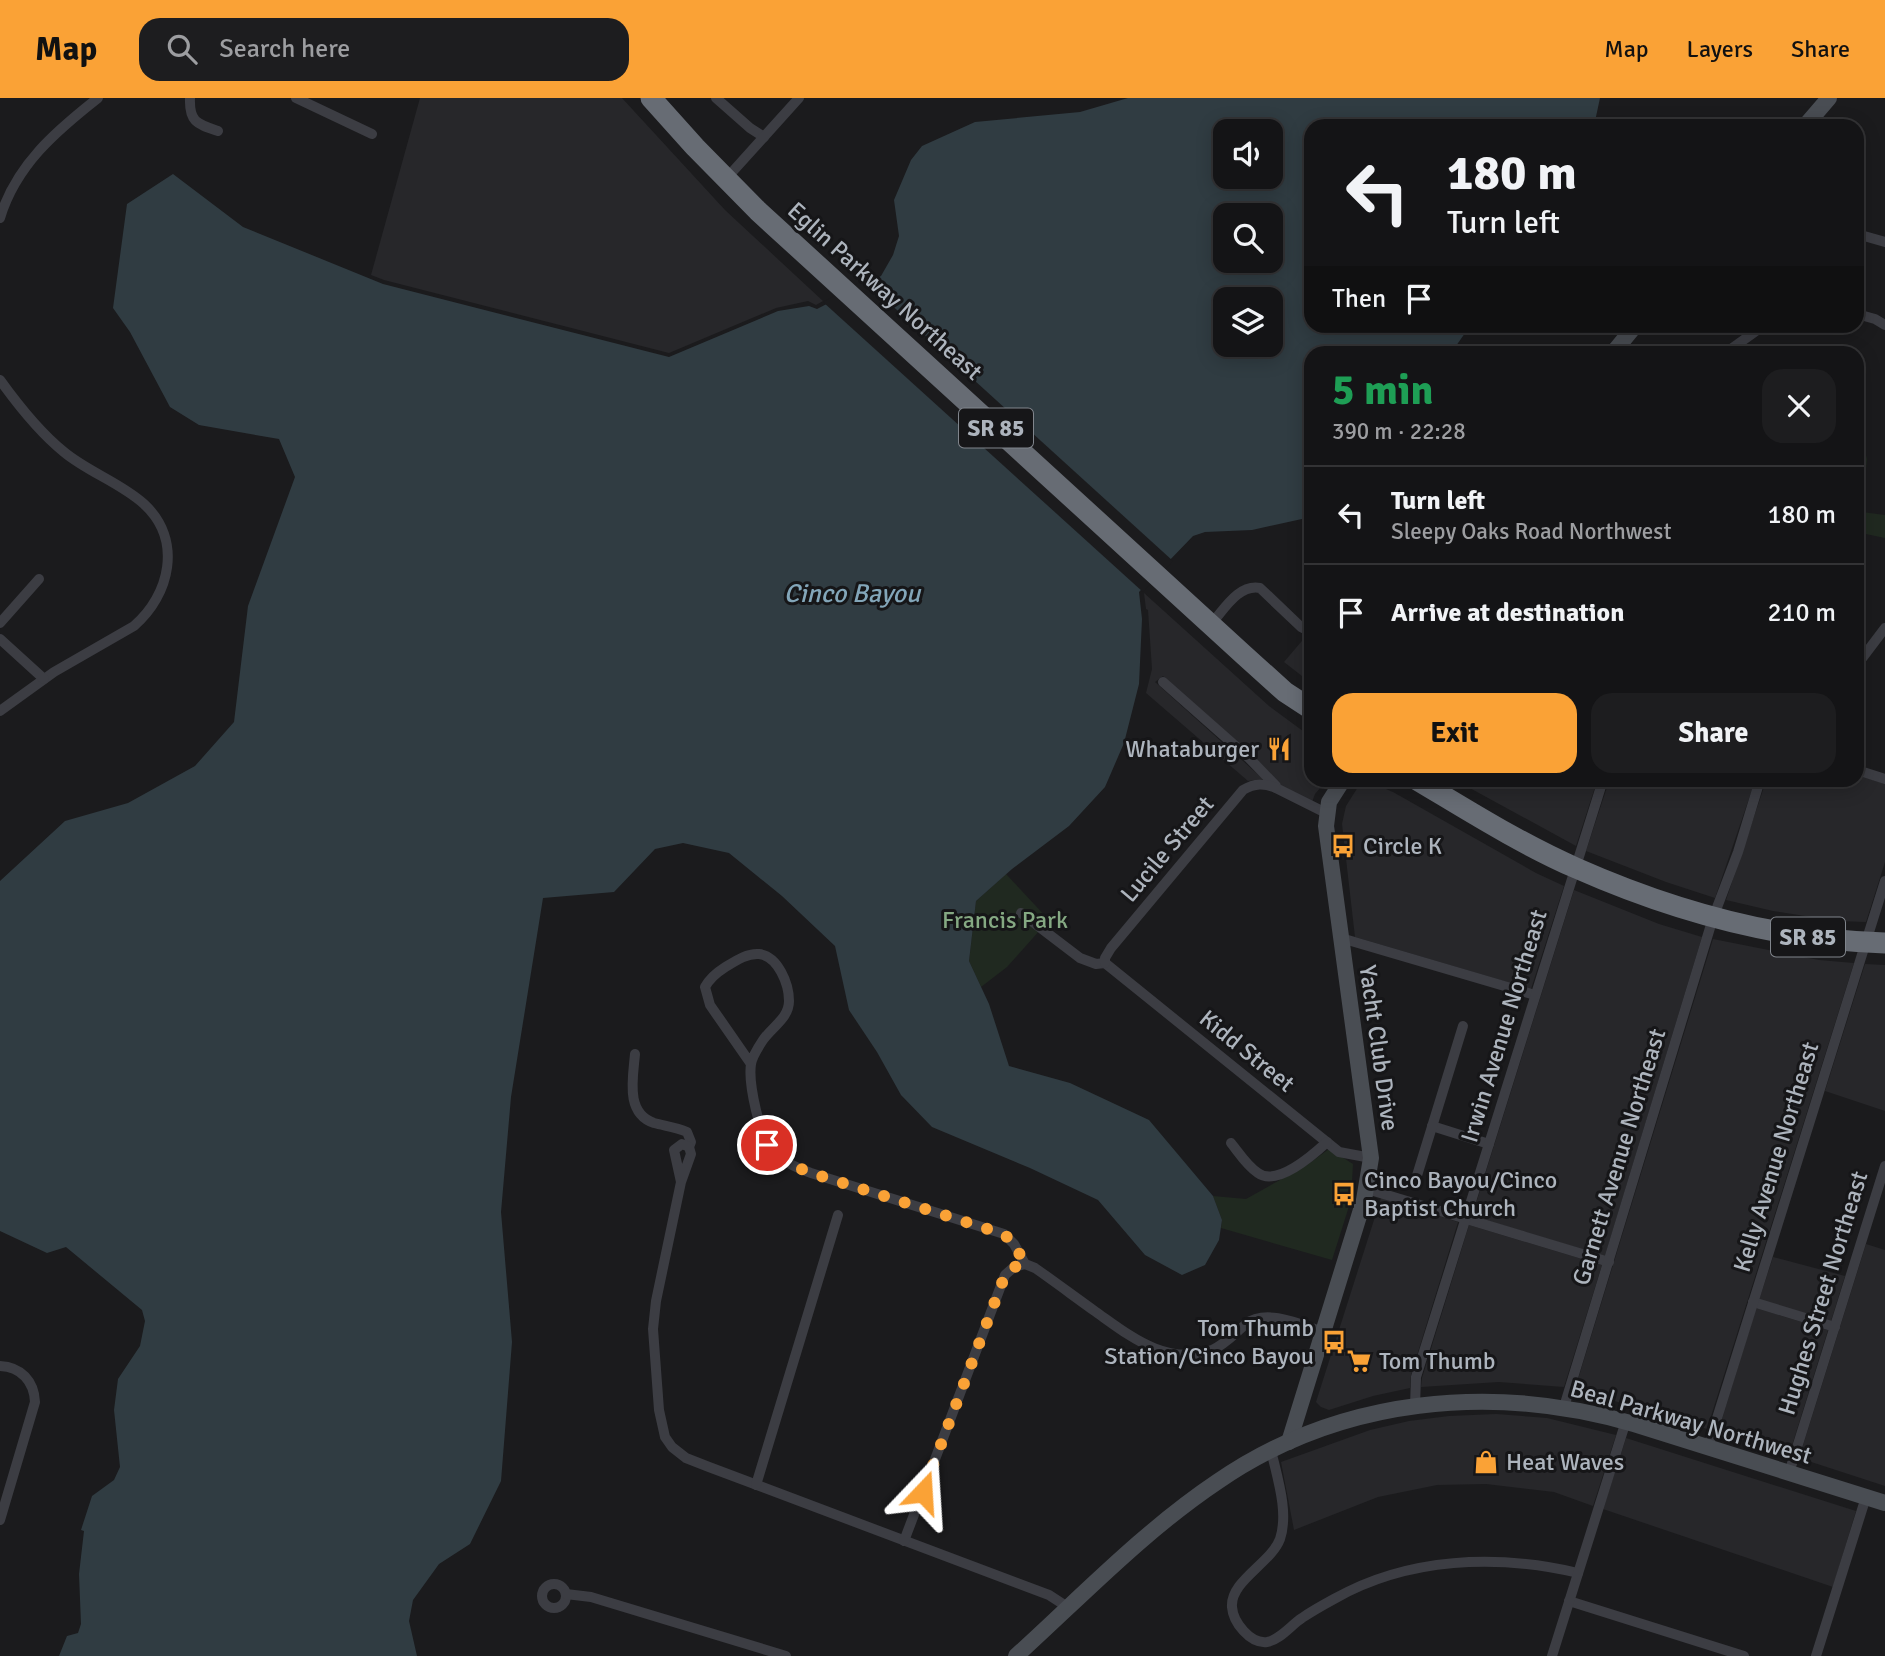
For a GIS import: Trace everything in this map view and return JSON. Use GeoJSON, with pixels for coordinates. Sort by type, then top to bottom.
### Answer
{"type":"FeatureCollection","features":[{"type":"Feature","properties":{"kind":"highway","name":"Eglin Parkway Northeast"},"geometry":{"type":"LineString","coordinates":[[651,98],[725,180],[828,276],[1285,692],[1304,704]]}},
{"type":"Feature","properties":{"kind":"highway","name":"SR 85"},"geometry":{"type":"LineString","coordinates":[[1430,787],[1575,868],[1654,900],[1713,918],[1799,936],[1875,943]]}},
{"type":"Feature","properties":{"kind":"main road"},"geometry":{"type":"LineString","coordinates":[[1811,119],[1829,98]]}},
{"type":"Feature","properties":{"kind":"main road","name":"Yacht Club Drive"},"geometry":{"type":"LineString","coordinates":[[1289,1442],[1367,1189],[1371,1158],[1326,825],[1329,802],[1339,787]]}},
{"type":"Feature","properties":{"kind":"main road","name":"Beal Parkway Northwest"},"geometry":{"type":"LineString","coordinates":[[1016,1656],[1189,1502],[1218,1480],[1271,1450],[1342,1422],[1415,1406],[1488,1401],[1564,1407],[1626,1422],[1885,1503]]}},
{"type":"Feature","properties":{"kind":"street"},"geometry":{"type":"LineString","coordinates":[[0,218],[13,186],[31,159],[52,136],[98,98]]}},
{"type":"Feature","properties":{"kind":"street"},"geometry":{"type":"LineString","coordinates":[[190,98],[190,110],[194,120],[218,131]]}},
{"type":"Feature","properties":{"kind":"street"},"geometry":{"type":"LineString","coordinates":[[296,98],[372,134]]}},
{"type":"Feature","properties":{"kind":"street"},"geometry":{"type":"LineString","coordinates":[[716,98],[764,137]]}},
{"type":"Feature","properties":{"kind":"street"},"geometry":{"type":"LineString","coordinates":[[725,180],[799,98]]}},
{"type":"Feature","properties":{"kind":"street"},"geometry":{"type":"LineString","coordinates":[[1864,236],[1885,242]]}},
{"type":"Feature","properties":{"kind":"street"},"geometry":{"type":"LineString","coordinates":[[1864,316],[1885,325]]}},
{"type":"Feature","properties":{"kind":"street"},"geometry":{"type":"LineString","coordinates":[[1735,346],[1753,333]]}},
{"type":"Feature","properties":{"kind":"street"},"geometry":{"type":"LineString","coordinates":[[0,380],[60,449],[144,505],[158,523],[166,547],[167,567],[156,603],[145,616],[128,630],[44,679],[0,711]]}},
{"type":"Feature","properties":{"kind":"street"},"geometry":{"type":"LineString","coordinates":[[0,622],[39,579]]}},
{"type":"Feature","properties":{"kind":"street"},"geometry":{"type":"LineString","coordinates":[[1211,624],[1242,589],[1251,586],[1260,588],[1304,628]]}},
{"type":"Feature","properties":{"kind":"street"},"geometry":{"type":"LineString","coordinates":[[1864,656],[1885,631]]}},
{"type":"Feature","properties":{"kind":"street"},"geometry":{"type":"LineString","coordinates":[[0,639],[44,679]]}},
{"type":"Feature","properties":{"kind":"street"},"geometry":{"type":"LineString","coordinates":[[1163,682],[1249,758],[1276,788],[1328,814]]}},
{"type":"Feature","properties":{"kind":"street"},"geometry":{"type":"LineString","coordinates":[[1864,772],[1885,779]]}},
{"type":"Feature","properties":{"kind":"street","name":"Lucile Street"},"geometry":{"type":"LineString","coordinates":[[1104,963],[1111,948],[1243,789],[1253,784],[1276,788]]}},
{"type":"Feature","properties":{"kind":"street","name":"Irwin Avenue Northeast"},"geometry":{"type":"LineString","coordinates":[[1415,1406],[1416,1377],[1601,787]]}},
{"type":"Feature","properties":{"kind":"street","name":"Garnett Avenue Northeast"},"geometry":{"type":"LineString","coordinates":[[1564,1407],[1713,918],[1740,846],[1758,787]]}},
{"type":"Feature","properties":{"kind":"street","name":"Kelly Avenue Northeast"},"geometry":{"type":"LineString","coordinates":[[1708,1447],[1753,1303],[1875,943],[1885,881]]}},
{"type":"Feature","properties":{"kind":"street","name":"Kidd Street"},"geometry":{"type":"LineString","coordinates":[[1021,913],[1080,958],[1097,964],[1104,963],[1322,1146],[1371,1158]]}},
{"type":"Feature","properties":{"kind":"street"},"geometry":{"type":"LineString","coordinates":[[1341,938],[1535,995]]}},
{"type":"Feature","properties":{"kind":"street"},"geometry":{"type":"LineString","coordinates":[[751,1063],[763,1041],[782,1020],[790,1003],[788,989],[778,968],[767,957],[759,954],[733,962],[709,980],[705,987],[710,1004],[751,1063],[756,1110],[762,1135],[773,1153],[785,1162],[811,1173],[1004,1234],[1014,1244],[1025,1264]]}},
{"type":"Feature","properties":{"kind":"street"},"geometry":{"type":"LineString","coordinates":[[1415,1182],[1463,1026]]}},
{"type":"Feature","properties":{"kind":"street"},"geometry":{"type":"LineString","coordinates":[[635,1054],[632,1086],[635,1106],[644,1118],[687,1132],[691,1142],[691,1154],[681,1182],[654,1316],[653,1342],[662,1429],[672,1447],[686,1458],[1049,1595],[1069,1608]]}},
{"type":"Feature","properties":{"kind":"street"},"geometry":{"type":"LineString","coordinates":[[1432,1126],[1489,1144]]}},
{"type":"Feature","properties":{"kind":"street"},"geometry":{"type":"LineString","coordinates":[[1231,1143],[1254,1170],[1271,1177],[1297,1166],[1322,1146]]}},
{"type":"Feature","properties":{"kind":"street","name":"Hughes Street Northeast"},"geometry":{"type":"LineString","coordinates":[[1788,1473],[1885,1166]]}},
{"type":"Feature","properties":{"kind":"street"},"geometry":{"type":"LineString","coordinates":[[1367,1189],[1609,1262]]}},
{"type":"Feature","properties":{"kind":"street"},"geometry":{"type":"LineString","coordinates":[[756,1485],[838,1215]]}},
{"type":"Feature","properties":{"kind":"street"},"geometry":{"type":"LineString","coordinates":[[904,1541],[1005,1275],[1014,1267],[1025,1264],[1035,1268],[1140,1344],[1161,1352],[1190,1354],[1211,1351],[1250,1321],[1260,1317],[1323,1332]]}},
{"type":"Feature","properties":{"kind":"street"},"geometry":{"type":"LineString","coordinates":[[1753,1303],[1835,1326]]}},
{"type":"Feature","properties":{"kind":"street"},"geometry":{"type":"LineString","coordinates":[[0,1366],[14,1368],[28,1379],[33,1387],[35,1402],[0,1520]]}},
{"type":"Feature","properties":{"kind":"street"},"geometry":{"type":"LineString","coordinates":[[1552,1656],[1626,1422]]}},
{"type":"Feature","properties":{"kind":"street"},"geometry":{"type":"LineString","coordinates":[[1271,1450],[1282,1504],[1280,1538],[1274,1551],[1238,1588],[1232,1606],[1237,1622],[1259,1641],[1275,1638],[1301,1618],[1359,1587],[1391,1575],[1430,1566],[1456,1562],[1499,1561],[1578,1573]]}},
{"type":"Feature","properties":{"kind":"street"},"geometry":{"type":"LineString","coordinates":[[1816,1656],[1866,1497]]}},
{"type":"Feature","properties":{"kind":"street"},"geometry":{"type":"LineString","coordinates":[[566,1594],[591,1597],[786,1656]]}},
{"type":"Feature","properties":{"kind":"street"},"geometry":{"type":"LineString","coordinates":[[1569,1601],[1744,1656]]}},
{"type":"Feature","properties":{"kind":"shaded area"},"geometry":{"type":"Polygon","coordinates":[[[420,98],[622,98],[725,210],[823,301],[816,305],[808,301],[776,308],[669,353],[371,275],[420,98]]]}},
{"type":"Feature","properties":{"kind":"shaded area"},"geometry":{"type":"Polygon","coordinates":[[[1144,593],[1269,706],[1304,732],[1304,787],[1321,787],[1312,802],[1282,786],[1252,755],[1163,676],[1155,682],[1263,779],[1248,781],[1146,693],[1152,669],[1144,593]]]}},
{"type":"Feature","properties":{"kind":"shaded area"},"geometry":{"type":"Polygon","coordinates":[[[1304,639],[1304,678],[1284,662],[1304,639]]]}},
{"type":"Feature","properties":{"kind":"shaded area"},"geometry":{"type":"Polygon","coordinates":[[[1864,777],[1885,784],[1885,862],[1866,922],[1837,921],[1773,911],[1726,900],[1764,787],[1864,787],[1864,777]]]}},
{"type":"Feature","properties":{"kind":"shaded area"},"geometry":{"type":"Polygon","coordinates":[[[1358,787],[1381,787],[1564,886],[1531,989],[1355,937],[1342,824],[1346,806],[1358,787]]]}},
{"type":"Feature","properties":{"kind":"shaded area"},"geometry":{"type":"Polygon","coordinates":[[[1468,787],[1595,787],[1576,846],[1468,787]]]}},
{"type":"Feature","properties":{"kind":"shaded area"},"geometry":{"type":"Polygon","coordinates":[[[1607,787],[1753,787],[1715,898],[1586,851],[1607,787]]]}},
{"type":"Feature","properties":{"kind":"shaded area"},"geometry":{"type":"Polygon","coordinates":[[[1574,890],[1659,924],[1702,937],[1605,1256],[1472,1216],[1574,890]]]}},
{"type":"Feature","properties":{"kind":"shaded area"},"geometry":{"type":"Polygon","coordinates":[[[1713,939],[1819,960],[1854,963],[1707,1429],[1575,1389],[1713,939]]]}},
{"type":"Feature","properties":{"kind":"shaded area"},"geometry":{"type":"Polygon","coordinates":[[[1865,964],[1885,965],[1885,1111],[1825,1091],[1865,964]]]}},
{"type":"Feature","properties":{"kind":"shaded area"},"geometry":{"type":"Polygon","coordinates":[[[1381,1198],[1458,1222],[1411,1375],[1410,1388],[1329,1410],[1316,1402],[1381,1198]]]}},
{"type":"Feature","properties":{"kind":"shaded area"},"geometry":{"type":"Polygon","coordinates":[[[1469,1225],[1602,1265],[1564,1387],[1499,1382],[1421,1387],[1469,1225]]]}},
{"type":"Feature","properties":{"kind":"shaded area"},"geometry":{"type":"Polygon","coordinates":[[[1866,1244],[1885,1250],[1885,1486],[1799,1458],[1866,1244]]]}},
{"type":"Feature","properties":{"kind":"shaded area"},"geometry":{"type":"Polygon","coordinates":[[[1773,1257],[1845,1276],[1831,1321],[1759,1300],[1773,1257]]]}},
{"type":"Feature","properties":{"kind":"shaded area"},"geometry":{"type":"Polygon","coordinates":[[[1756,1308],[1828,1330],[1789,1455],[1718,1432],[1756,1308]]]}},
{"type":"Feature","properties":{"kind":"shaded area"},"geometry":{"type":"Polygon","coordinates":[[[1496,1414],[1547,1418],[1616,1435],[1593,1506],[1554,1492],[1486,1484],[1437,1485],[1378,1497],[1294,1530],[1281,1462],[1370,1430],[1409,1421],[1496,1414]]]}},
{"type":"Feature","properties":{"kind":"shaded area"},"geometry":{"type":"Polygon","coordinates":[[[1626,1438],[1856,1511],[1833,1587],[1603,1509],[1626,1438]]]}},
{"type":"Feature","properties":{"kind":"green space"},"geometry":{"type":"Polygon","coordinates":[[[1864,448],[1867,459],[1864,491],[1864,448]]]}},
{"type":"Feature","properties":{"kind":"green space"},"geometry":{"type":"Polygon","coordinates":[[[1864,512],[1885,515],[1885,538],[1864,534],[1864,512]]]}},
{"type":"Feature","properties":{"kind":"green space","name":"Francis Park"},"geometry":{"type":"Polygon","coordinates":[[[1006,874],[1049,920],[1007,967],[981,987],[969,961],[976,901],[1006,874]]]}},
{"type":"Feature","properties":{"kind":"green space"},"geometry":{"type":"Polygon","coordinates":[[[1329,1149],[1353,1164],[1351,1200],[1332,1260],[1221,1228],[1222,1220],[1213,1196],[1246,1199],[1307,1165],[1329,1149]]]}},
{"type":"Feature","properties":{"kind":"water","name":"Cinco Bayou"},"geometry":{"type":"Polygon","coordinates":[[[1128,98],[1600,98],[1596,119],[1304,119],[1304,333],[1465,333],[1456,346],[1304,346],[1304,519],[1252,530],[1205,532],[1193,536],[1139,592],[1142,619],[1139,684],[1124,743],[1105,787],[1069,826],[1012,869],[976,901],[969,961],[989,1004],[1009,1066],[1070,1083],[1149,1120],[1213,1196],[1222,1220],[1219,1240],[1205,1265],[1182,1275],[1145,1255],[1098,1200],[932,1127],[901,1095],[849,1010],[835,946],[782,896],[729,853],[683,843],[655,849],[614,892],[543,898],[511,1097],[501,1212],[512,1342],[501,1481],[470,1544],[439,1564],[413,1600],[409,1621],[417,1656],[59,1656],[67,1636],[78,1633],[81,1624],[79,1574],[84,1531],[81,1530],[92,1496],[114,1480],[120,1467],[114,1410],[118,1379],[140,1346],[145,1321],[142,1310],[66,1247],[47,1253],[0,1231],[0,881],[65,821],[128,803],[195,766],[234,722],[248,606],[295,477],[279,439],[199,425],[170,407],[130,332],[113,308],[127,204],[173,174],[243,227],[383,284],[669,357],[778,311],[809,306],[817,309],[881,276],[893,255],[899,236],[894,200],[911,160],[922,146],[975,122],[1080,112],[1128,98]]]}},
{"type":"Feature","properties":{"kind":"pier"},"geometry":{"type":"Polygon","coordinates":[[[864,280],[1173,561],[1143,592],[823,302],[864,280]]]}},
{"type":"Feature","properties":{"kind":"place","name":"Whataburger"},"geometry":{"type":"Point","coordinates":[1279,749]}},
{"type":"Feature","properties":{"kind":"place","name":"Circle K"},"geometry":{"type":"Point","coordinates":[1343,846]}},
{"type":"Feature","properties":{"kind":"place","name":"Cinco Bayou/Cinco Baptist Church"},"geometry":{"type":"Point","coordinates":[1344,1194]}},
{"type":"Feature","properties":{"kind":"place","name":"Tom Thumb Station/Cinco Bayou"},"geometry":{"type":"Point","coordinates":[1334,1342]}},
{"type":"Feature","properties":{"kind":"place","name":"Tom Thumb"},"geometry":{"type":"Point","coordinates":[1359,1361]}},
{"type":"Feature","properties":{"kind":"place","name":"Heat Waves"},"geometry":{"type":"Point","coordinates":[1486,1462]}},
{"type":"Feature","properties":{"kind":"route"},"geometry":{"type":"LineString","coordinates":[[767,1145],[773,1153],[795,1167],[1004,1234],[1014,1244],[1025,1264],[1014,1267],[1005,1275],[923,1492]]}}]}
